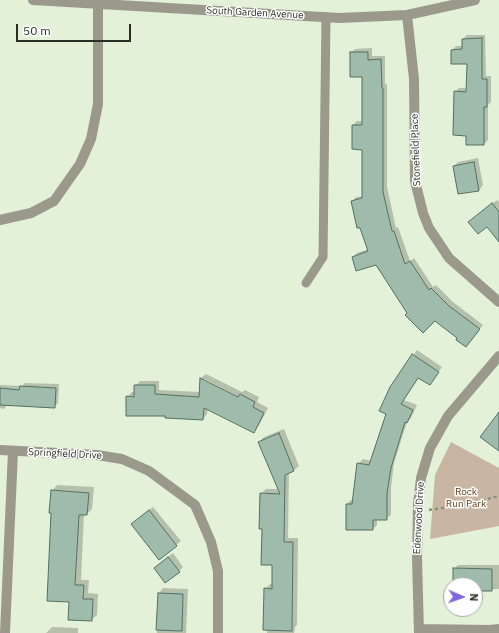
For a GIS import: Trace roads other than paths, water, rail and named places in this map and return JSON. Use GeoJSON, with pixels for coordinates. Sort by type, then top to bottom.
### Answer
{"type":"FeatureCollection","features":[{"type":"Feature","properties":{"kind":"street","name":"South Garden Avenue"},"geometry":{"type":"LineString","coordinates":[[33,0],[98,4],[177,4],[326,17],[370,18],[407,15],[475,0]]}},
{"type":"Feature","properties":{"kind":"street"},"geometry":{"type":"LineString","coordinates":[[0,220],[31,213],[54,201],[80,164],[91,139],[98,104],[98,4]]}},
{"type":"Feature","properties":{"kind":"street","name":"Stonefield Place"},"geometry":{"type":"LineString","coordinates":[[407,15],[414,79],[415,180],[423,213],[429,228],[449,258],[499,302]]}},
{"type":"Feature","properties":{"kind":"street","name":"Edenwood Drive"},"geometry":{"type":"LineString","coordinates":[[419,631],[417,558],[418,512],[421,478],[430,448],[452,410],[499,356]]}},
{"type":"Feature","properties":{"kind":"street","name":"Springfield Drive"},"geometry":{"type":"LineString","coordinates":[[0,450],[97,455],[122,459],[149,471],[195,505],[211,542],[218,571],[218,633]]}},
{"type":"Feature","properties":{"kind":"street"},"geometry":{"type":"LineString","coordinates":[[4,633],[13,451]]}},
{"type":"Feature","properties":{"kind":"street"},"geometry":{"type":"LineString","coordinates":[[419,631],[489,630],[499,628]]}},
{"type":"Feature","properties":{"kind":"lane"},"geometry":{"type":"LineString","coordinates":[[306,283],[323,257],[326,17]]}},
{"type":"Feature","properties":{"kind":"park label","name":"Rock Run Park"},"geometry":{"type":"Point","coordinates":[466,498]}}]}
